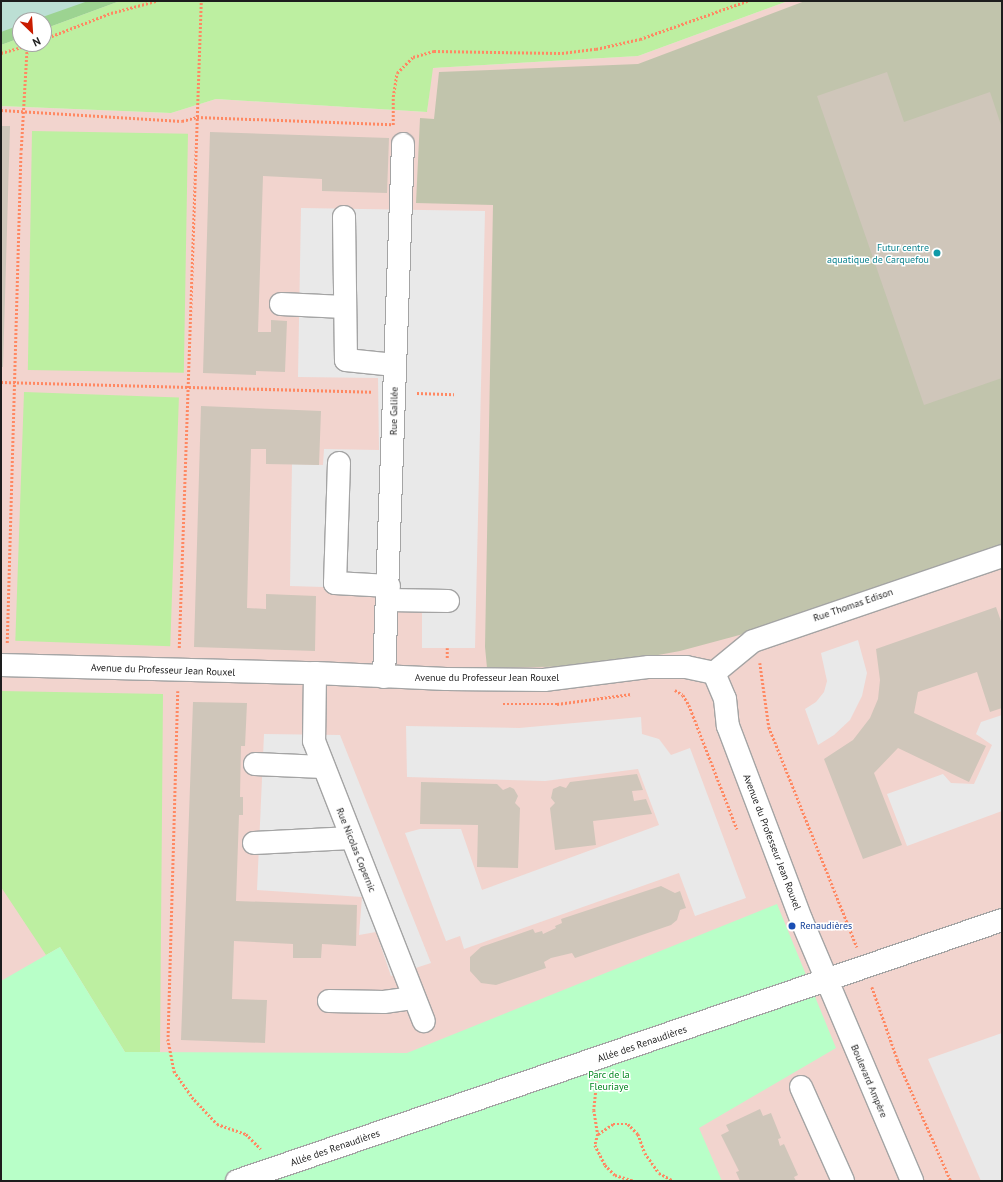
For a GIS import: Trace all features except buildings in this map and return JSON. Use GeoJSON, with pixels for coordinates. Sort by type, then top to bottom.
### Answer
{"type":"FeatureCollection","features":[{"type":"Feature","properties":{"kind":"street","name":"Rue Galilée"},"geometry":{"type":"LineString","coordinates":[[384,677],[389,593],[394,393],[403,144]]}},
{"type":"Feature","properties":{"kind":"street"},"geometry":{"type":"LineString","coordinates":[[344,217],[344,307],[346,360],[395,364]]}},
{"type":"Feature","properties":{"kind":"street"},"geometry":{"type":"LineString","coordinates":[[281,304],[344,307]]}},
{"type":"Feature","properties":{"kind":"street"},"geometry":{"type":"LineString","coordinates":[[339,463],[335,583],[389,593],[448,601]]}},
{"type":"Feature","properties":{"kind":"street","name":"Rue Thomas Edison"},"geometry":{"type":"LineString","coordinates":[[714,673],[753,641],[1002,556]]}},
{"type":"Feature","properties":{"kind":"street","name":"Avenue du Professeur Jean Rouxel"},"geometry":{"type":"LineString","coordinates":[[4,665],[315,673],[384,677],[544,680],[649,667],[686,667],[714,673],[725,699],[728,726],[826,981]]}},
{"type":"Feature","properties":{"kind":"street","name":"Rue Nicolas Copernic"},"geometry":{"type":"LineString","coordinates":[[315,673],[314,741],[424,1021]]}},
{"type":"Feature","properties":{"kind":"street"},"geometry":{"type":"LineString","coordinates":[[255,764],[323,767]]}},
{"type":"Feature","properties":{"kind":"street"},"geometry":{"type":"LineString","coordinates":[[254,843],[351,838]]}},
{"type":"Feature","properties":{"kind":"street","name":"Allée des Renaudières"},"geometry":{"type":"LineString","coordinates":[[237,1181],[1002,920]]}},
{"type":"Feature","properties":{"kind":"street","name":"Boulevard Ampère"},"geometry":{"type":"LineString","coordinates":[[826,981],[912,1181]]}},
{"type":"Feature","properties":{"kind":"street"},"geometry":{"type":"LineString","coordinates":[[329,1001],[384,1002],[414,998]]}},
{"type":"Feature","properties":{"kind":"street"},"geometry":{"type":"LineString","coordinates":[[801,1087],[843,1181]]}},
{"type":"Feature","properties":{"kind":"path"},"geometry":{"type":"LineString","coordinates":[[52,36],[111,13],[156,1]]}},
{"type":"Feature","properties":{"kind":"path"},"geometry":{"type":"LineString","coordinates":[[196,150],[201,1]]}},
{"type":"Feature","properties":{"kind":"path"},"geometry":{"type":"LineString","coordinates":[[403,144],[392,124],[393,97],[397,73],[413,57],[434,51],[562,53],[596,49],[640,40],[747,1]]}},
{"type":"Feature","properties":{"kind":"path"},"geometry":{"type":"LineString","coordinates":[[1,53],[12,50]]}},
{"type":"Feature","properties":{"kind":"path"},"geometry":{"type":"LineString","coordinates":[[4,665],[22,113],[27,52]]}},
{"type":"Feature","properties":{"kind":"path"},"geometry":{"type":"LineString","coordinates":[[1,110],[22,113],[182,121],[197,117],[392,124]]}},
{"type":"Feature","properties":{"kind":"path"},"geometry":{"type":"LineString","coordinates":[[1,382],[454,394]]}},
{"type":"Feature","properties":{"kind":"path"},"geometry":{"type":"LineString","coordinates":[[753,641],[760,663],[769,727],[865,968],[898,1062],[951,1181]]}},
{"type":"Feature","properties":{"kind":"path"},"geometry":{"type":"LineString","coordinates":[[668,688],[683,695],[690,705],[737,829]]}},
{"type":"Feature","properties":{"kind":"path"},"geometry":{"type":"LineString","coordinates":[[170,690],[185,691]]}},
{"type":"Feature","properties":{"kind":"path"},"geometry":{"type":"LineString","coordinates":[[501,704],[557,704],[639,692]]}},
{"type":"Feature","properties":{"kind":"path"},"geometry":{"type":"LineString","coordinates":[[600,1058],[594,1110],[598,1134],[596,1145],[605,1165],[615,1175],[635,1181]]}},
{"type":"Feature","properties":{"kind":"path"},"geometry":{"type":"LineString","coordinates":[[598,1134],[613,1124],[628,1124],[638,1134],[645,1154],[658,1172],[674,1181]]}},
{"type":"Feature","properties":{"kind":"shaded area"},"geometry":{"type":"Polygon","coordinates":[[[1,1],[88,1],[52,14],[52,12],[12,12],[12,28],[1,32],[1,1]]]}},
{"type":"Feature","properties":{"kind":"shaded area"},"geometry":{"type":"Polygon","coordinates":[[[788,1],[1002,1],[1002,1181],[1,1181],[1,106],[171,113],[216,99],[427,112],[432,68],[638,56],[788,1]]]}},
{"type":"Feature","properties":{"kind":"shaded area"},"geometry":{"type":"Polygon","coordinates":[[[805,1],[1002,1],[1002,544],[747,633],[680,651],[598,666],[487,668],[485,647],[493,205],[416,203],[420,118],[434,119],[439,72],[638,64],[805,1]]]}},
{"type":"Feature","properties":{"kind":"shaded area"},"geometry":{"type":"Polygon","coordinates":[[[301,208],[485,211],[475,648],[422,648],[422,590],[290,586],[292,464],[323,465],[324,449],[379,450],[378,378],[298,377],[301,208]]]}},
{"type":"Feature","properties":{"kind":"shaded area"},"geometry":{"type":"Polygon","coordinates":[[[858,640],[867,673],[862,696],[850,720],[834,735],[818,745],[805,709],[816,702],[824,692],[827,681],[821,653],[858,640]]]}},
{"type":"Feature","properties":{"kind":"shaded area"},"geometry":{"type":"Polygon","coordinates":[[[1002,715],[1002,811],[907,846],[887,794],[943,774],[951,783],[974,784],[992,745],[976,734],[981,722],[1002,715]]]}},
{"type":"Feature","properties":{"kind":"shaded area"},"geometry":{"type":"Polygon","coordinates":[[[641,717],[642,734],[659,739],[671,755],[690,748],[746,898],[695,916],[679,873],[464,949],[460,936],[446,941],[405,833],[420,829],[461,829],[482,890],[659,825],[638,769],[545,781],[407,777],[406,726],[519,728],[641,717]]]}},
{"type":"Feature","properties":{"kind":"shaded area"},"geometry":{"type":"Polygon","coordinates":[[[264,734],[340,735],[431,963],[391,976],[376,932],[359,935],[362,897],[257,890],[264,734]]]}},
{"type":"Feature","properties":{"kind":"shaded area"},"geometry":{"type":"Polygon","coordinates":[[[1002,1033],[1002,1181],[981,1181],[928,1059],[1002,1033]]]}},
{"type":"Feature","properties":{"kind":"green space"},"geometry":{"type":"Polygon","coordinates":[[[1,1],[120,1],[52,26],[52,12],[12,12],[12,41],[1,45],[1,1]]]}},
{"type":"Feature","properties":{"kind":"green space"},"geometry":{"type":"Polygon","coordinates":[[[120,1],[788,1],[638,56],[433,68],[427,112],[216,99],[171,113],[1,106],[1,45],[12,41],[12,52],[52,52],[52,26],[120,1]]]}},
{"type":"Feature","properties":{"kind":"green space"},"geometry":{"type":"Polygon","coordinates":[[[32,131],[188,134],[184,373],[28,370],[32,131]]]}},
{"type":"Feature","properties":{"kind":"green space"},"geometry":{"type":"Polygon","coordinates":[[[24,392],[179,397],[170,646],[15,641],[24,392]]]}},
{"type":"Feature","properties":{"kind":"green space"},"geometry":{"type":"Polygon","coordinates":[[[1,691],[163,694],[160,1052],[125,1052],[60,947],[46,955],[1,887],[1,691]]]}},
{"type":"Feature","properties":{"kind":"green space","name":"Parc de la Fleuriaye"},"geometry":{"type":"Polygon","coordinates":[[[777,904],[836,1048],[699,1128],[722,1181],[1,1181],[1,981],[60,947],[125,1052],[407,1053],[777,904]]]}},
{"type":"Feature","properties":{"kind":"place","name":"Futur centre aquatique de Carquefou"},"geometry":{"type":"Point","coordinates":[937,253]}},
{"type":"Feature","properties":{"kind":"place","name":"Renaudières"},"geometry":{"type":"Point","coordinates":[792,926]}}]}
